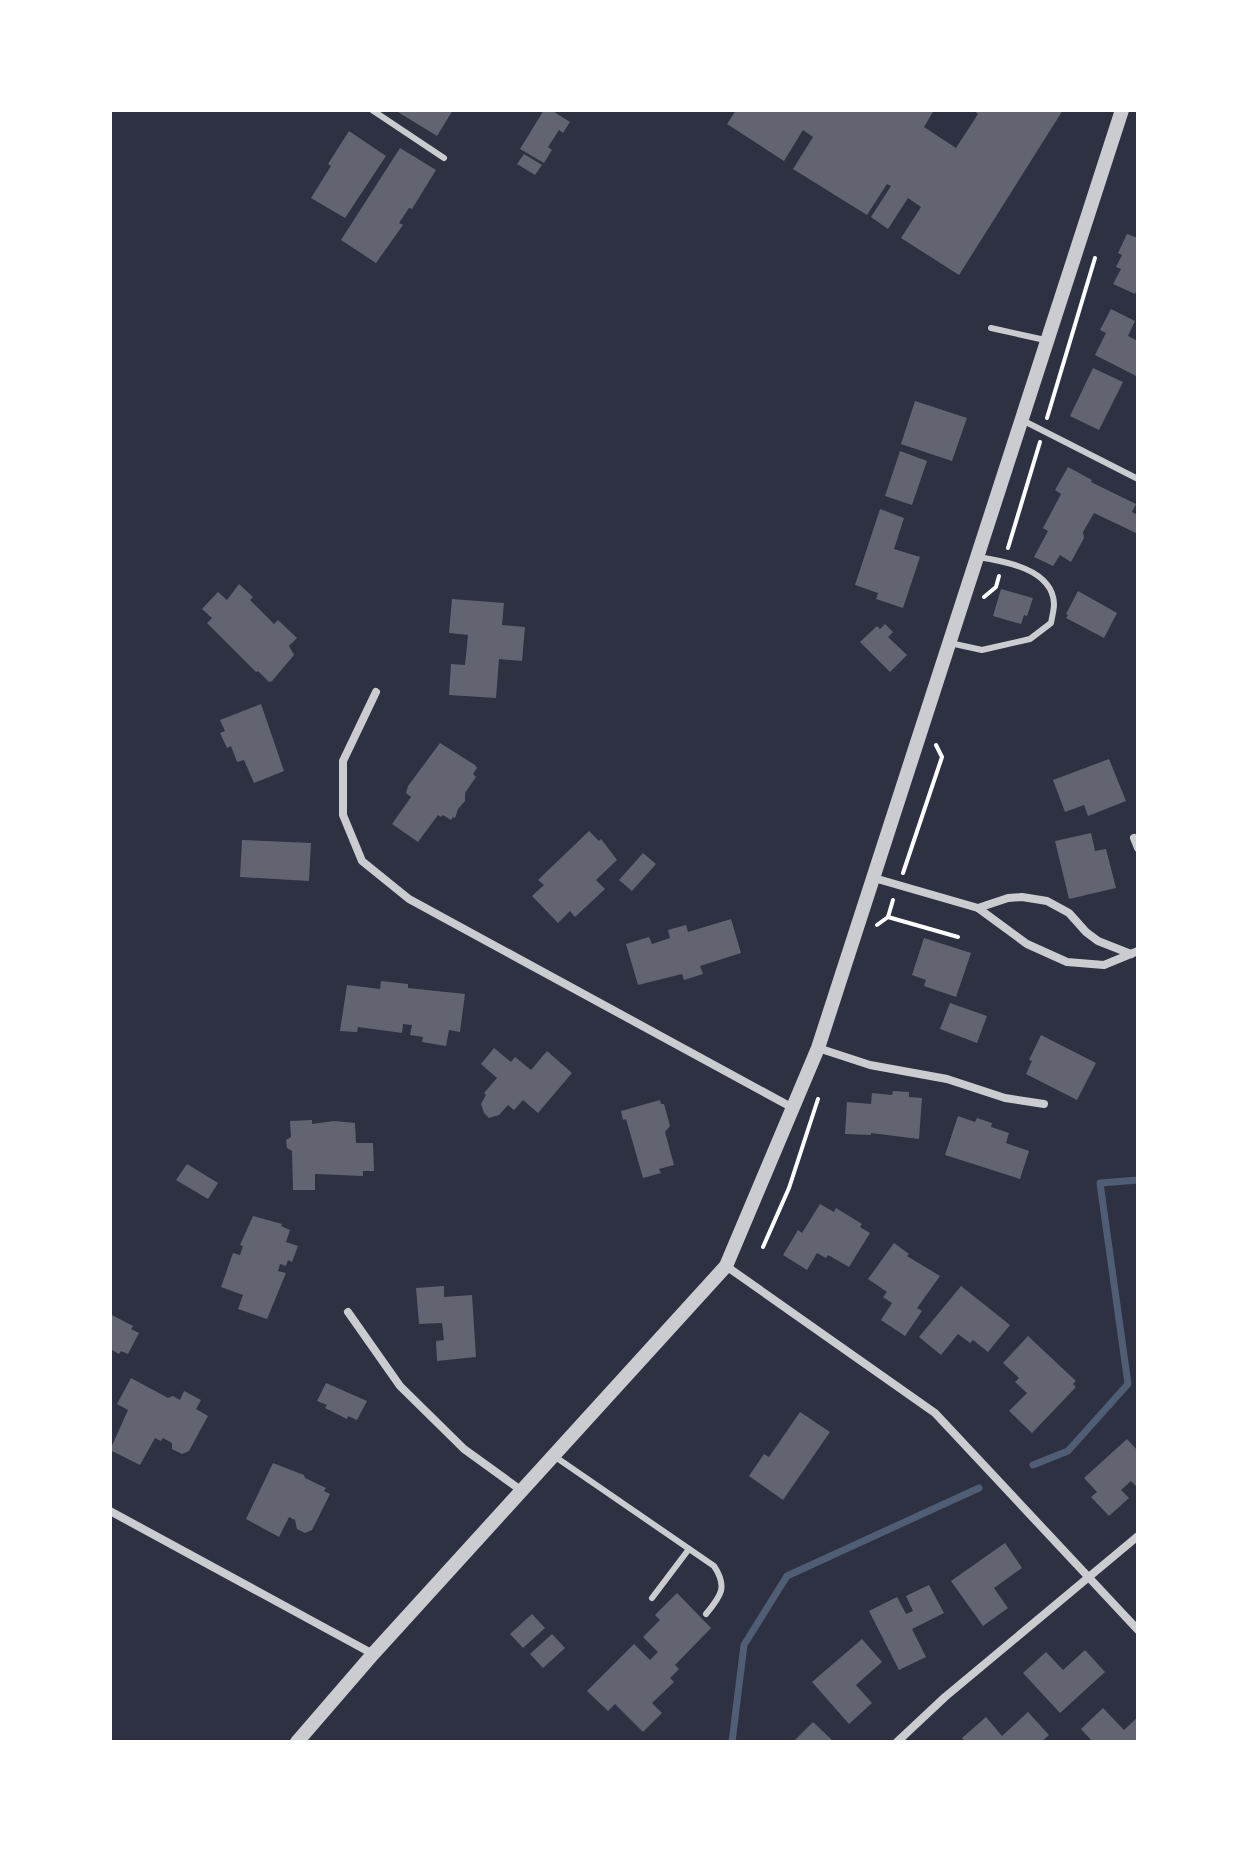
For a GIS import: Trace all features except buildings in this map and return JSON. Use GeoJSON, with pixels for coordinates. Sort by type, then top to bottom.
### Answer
{"type":"FeatureCollection","features":[{"type":"Feature","properties":{"kind":"street"},"geometry":{"type":"LineString","coordinates":[[297,1742],[373,1654],[726,1266],[818,1048],[1122,110]]}},
{"type":"Feature","properties":{"kind":"street"},"geometry":{"type":"LineString","coordinates":[[376,692],[343,761],[343,815],[362,861],[409,899],[794,1109]]}},
{"type":"Feature","properties":{"kind":"street"},"geometry":{"type":"LineString","coordinates":[[1134,838],[1138,848]]}},
{"type":"Feature","properties":{"kind":"street"},"geometry":{"type":"LineString","coordinates":[[874,878],[978,908],[1027,944],[1067,962],[1104,965],[1135,953]]}},
{"type":"Feature","properties":{"kind":"street"},"geometry":{"type":"LineString","coordinates":[[978,908],[1008,898],[1047,901],[1069,913],[1098,941],[1135,953]]}},
{"type":"Feature","properties":{"kind":"street"},"geometry":{"type":"LineString","coordinates":[[818,1048],[870,1065],[947,1079],[1005,1098],[1044,1104]]}},
{"type":"Feature","properties":{"kind":"street"},"geometry":{"type":"LineString","coordinates":[[726,1266],[935,1413],[1138,1630]]}},
{"type":"Feature","properties":{"kind":"street"},"geometry":{"type":"LineString","coordinates":[[348,1312],[400,1386],[464,1449],[523,1491]]}},
{"type":"Feature","properties":{"kind":"street"},"geometry":{"type":"LineString","coordinates":[[110,1511],[373,1654]]}},
{"type":"Feature","properties":{"kind":"street"},"geometry":{"type":"LineString","coordinates":[[897,1742],[945,1697],[1138,1536]]}},
{"type":"Feature","properties":{"kind":"lane"},"geometry":{"type":"LineString","coordinates":[[372,110],[444,158]]}},
{"type":"Feature","properties":{"kind":"lane"},"geometry":{"type":"LineString","coordinates":[[991,328],[1045,340]]}},
{"type":"Feature","properties":{"kind":"lane"},"geometry":{"type":"LineString","coordinates":[[1021,420],[1138,479]]}},
{"type":"Feature","properties":{"kind":"lane"},"geometry":{"type":"LineString","coordinates":[[950,643],[982,650],[1030,639],[1051,623],[1054,603],[1048,585],[1032,573],[1004,561],[977,557]]}},
{"type":"Feature","properties":{"kind":"lane"},"geometry":{"type":"LineString","coordinates":[[554,1456],[714,1566],[721,1577],[722,1589],[718,1600],[706,1614]]}},
{"type":"Feature","properties":{"kind":"lane"},"geometry":{"type":"LineString","coordinates":[[652,1598],[689,1549]]}},
{"type":"Feature","properties":{"kind":"path"},"geometry":{"type":"LineString","coordinates":[[888,917],[958,937]]}},
{"type":"Feature","properties":{"kind":"waterway"},"geometry":{"type":"LineString","coordinates":[[1033,1465],[1068,1451],[1128,1384],[1100,1183],[1138,1180]]}},
{"type":"Feature","properties":{"kind":"waterway"},"geometry":{"type":"LineString","coordinates":[[732,1742],[744,1645],[787,1576],[979,1488]]}}]}
